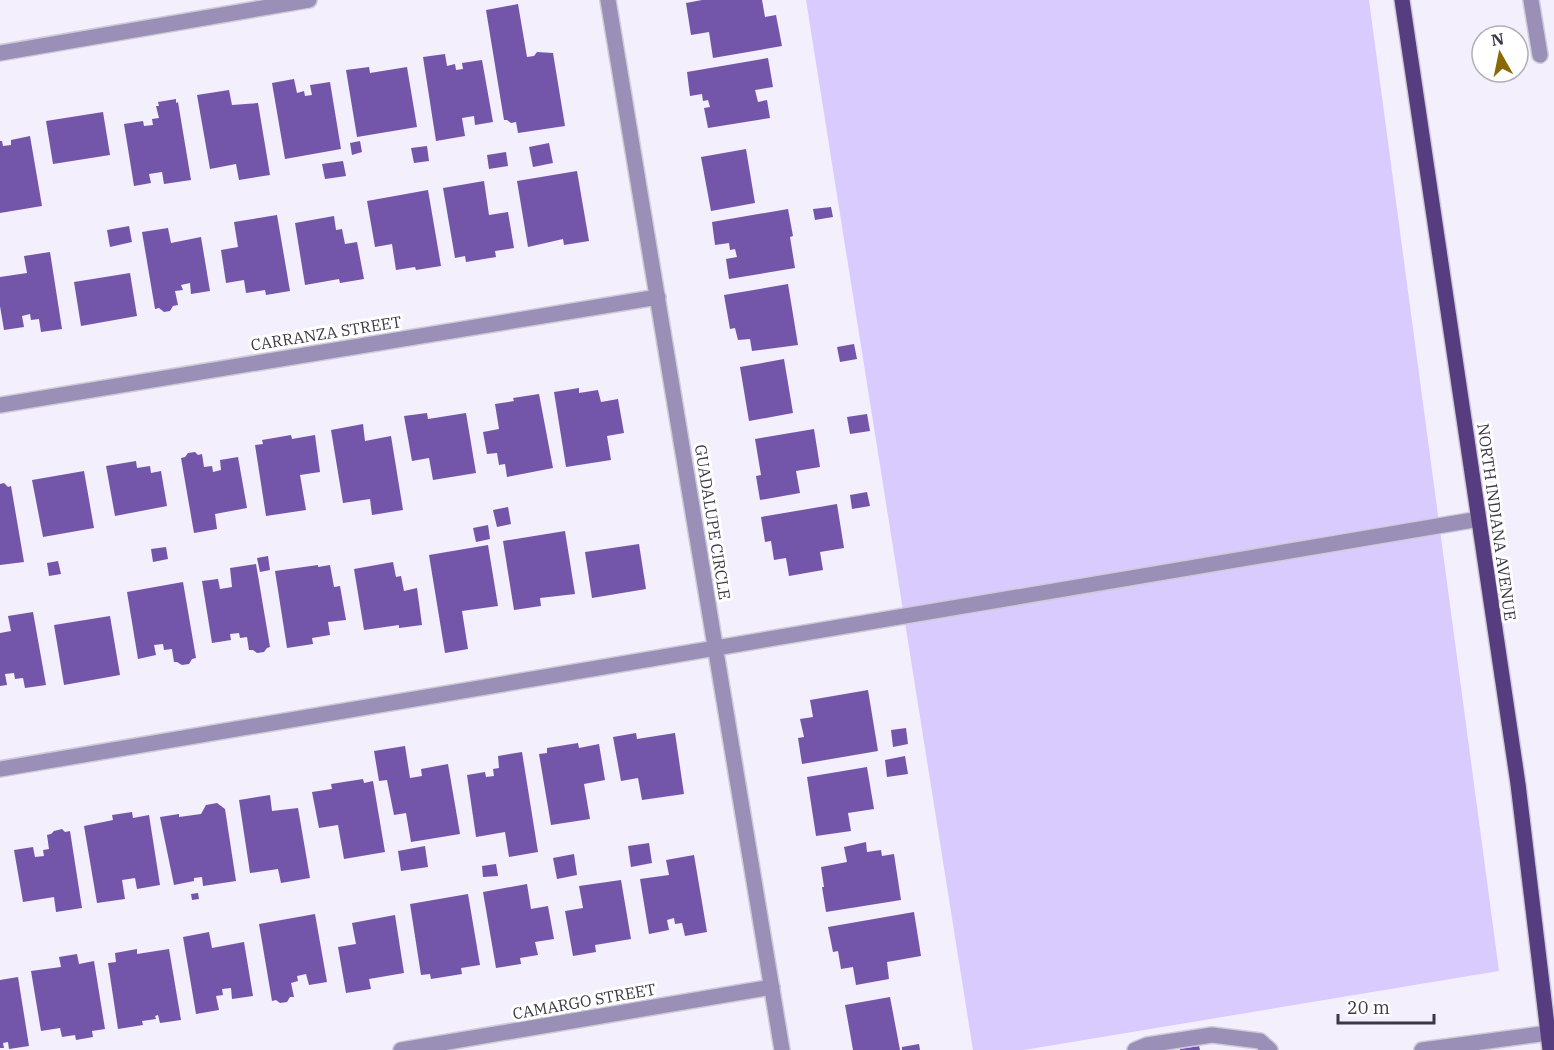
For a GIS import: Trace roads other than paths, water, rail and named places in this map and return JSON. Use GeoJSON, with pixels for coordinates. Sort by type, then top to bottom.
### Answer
{"type":"FeatureCollection","features":[{"type":"Feature","properties":{"kind":"main road","name":"NORTH INDIANA AVENUE"},"geometry":{"type":"LineString","coordinates":[[1402,0],[1518,784],[1550,1050]]}},
{"type":"Feature","properties":{"kind":"street"},"geometry":{"type":"LineString","coordinates":[[0,53],[309,0]]}},
{"type":"Feature","properties":{"kind":"street","name":"GUADALUPE CIRCLE"},"geometry":{"type":"LineString","coordinates":[[608,0],[782,1050]]}},
{"type":"Feature","properties":{"kind":"street"},"geometry":{"type":"LineString","coordinates":[[1531,0],[1540,56]]}},
{"type":"Feature","properties":{"kind":"street","name":"CARRANZA STREET"},"geometry":{"type":"LineString","coordinates":[[0,405],[658,297]]}},
{"type":"Feature","properties":{"kind":"street"},"geometry":{"type":"LineString","coordinates":[[0,769],[1479,519]]}},
{"type":"Feature","properties":{"kind":"street","name":"CAMARGO STREET"},"geometry":{"type":"LineString","coordinates":[[401,1050],[772,987]]}},
{"type":"Feature","properties":{"kind":"street"},"geometry":{"type":"LineString","coordinates":[[1422,1050],[1548,1033]]}},
{"type":"Feature","properties":{"kind":"street"},"geometry":{"type":"LineString","coordinates":[[1135,1050],[1212,1035],[1260,1041],[1270,1050]]}}]}
